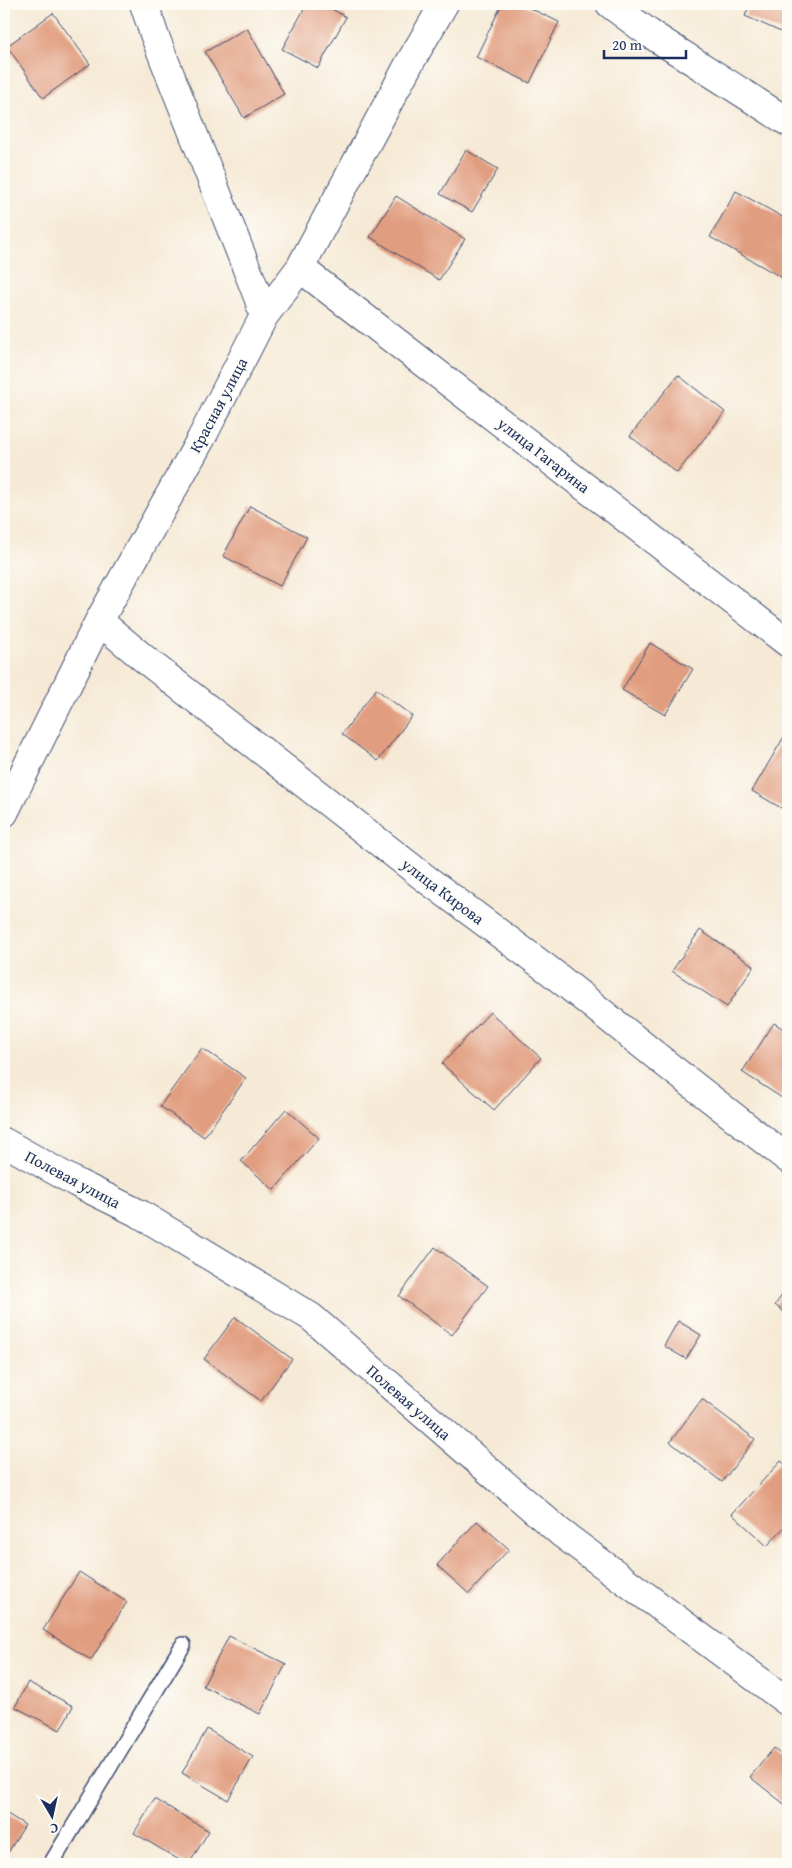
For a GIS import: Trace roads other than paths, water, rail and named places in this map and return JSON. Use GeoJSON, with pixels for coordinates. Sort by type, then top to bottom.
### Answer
{"type":"FeatureCollection","features":[{"type":"Feature","properties":{"kind":"street"},"geometry":{"type":"LineString","coordinates":[[144,4],[264,316]]}},
{"type":"Feature","properties":{"kind":"street","name":"Красная улица"},"geometry":{"type":"LineString","coordinates":[[4,813],[99,621],[201,439],[264,316],[300,268],[409,64],[444,4]]}},
{"type":"Feature","properties":{"kind":"street"},"geometry":{"type":"LineString","coordinates":[[610,4],[649,33],[788,122]]}},
{"type":"Feature","properties":{"kind":"street","name":"улица Гагарина"},"geometry":{"type":"LineString","coordinates":[[300,268],[788,643]]}},
{"type":"Feature","properties":{"kind":"street","name":"улица Кирова"},"geometry":{"type":"LineString","coordinates":[[99,621],[147,661],[425,878],[550,971],[788,1159]]}},
{"type":"Feature","properties":{"kind":"street","name":"Полевая улица"},"geometry":{"type":"LineString","coordinates":[[4,1142],[77,1183],[140,1214],[311,1318],[561,1533],[788,1702]]}},
{"type":"Feature","properties":{"kind":"lane"},"geometry":{"type":"LineString","coordinates":[[51,1864],[184,1645]]}}]}
